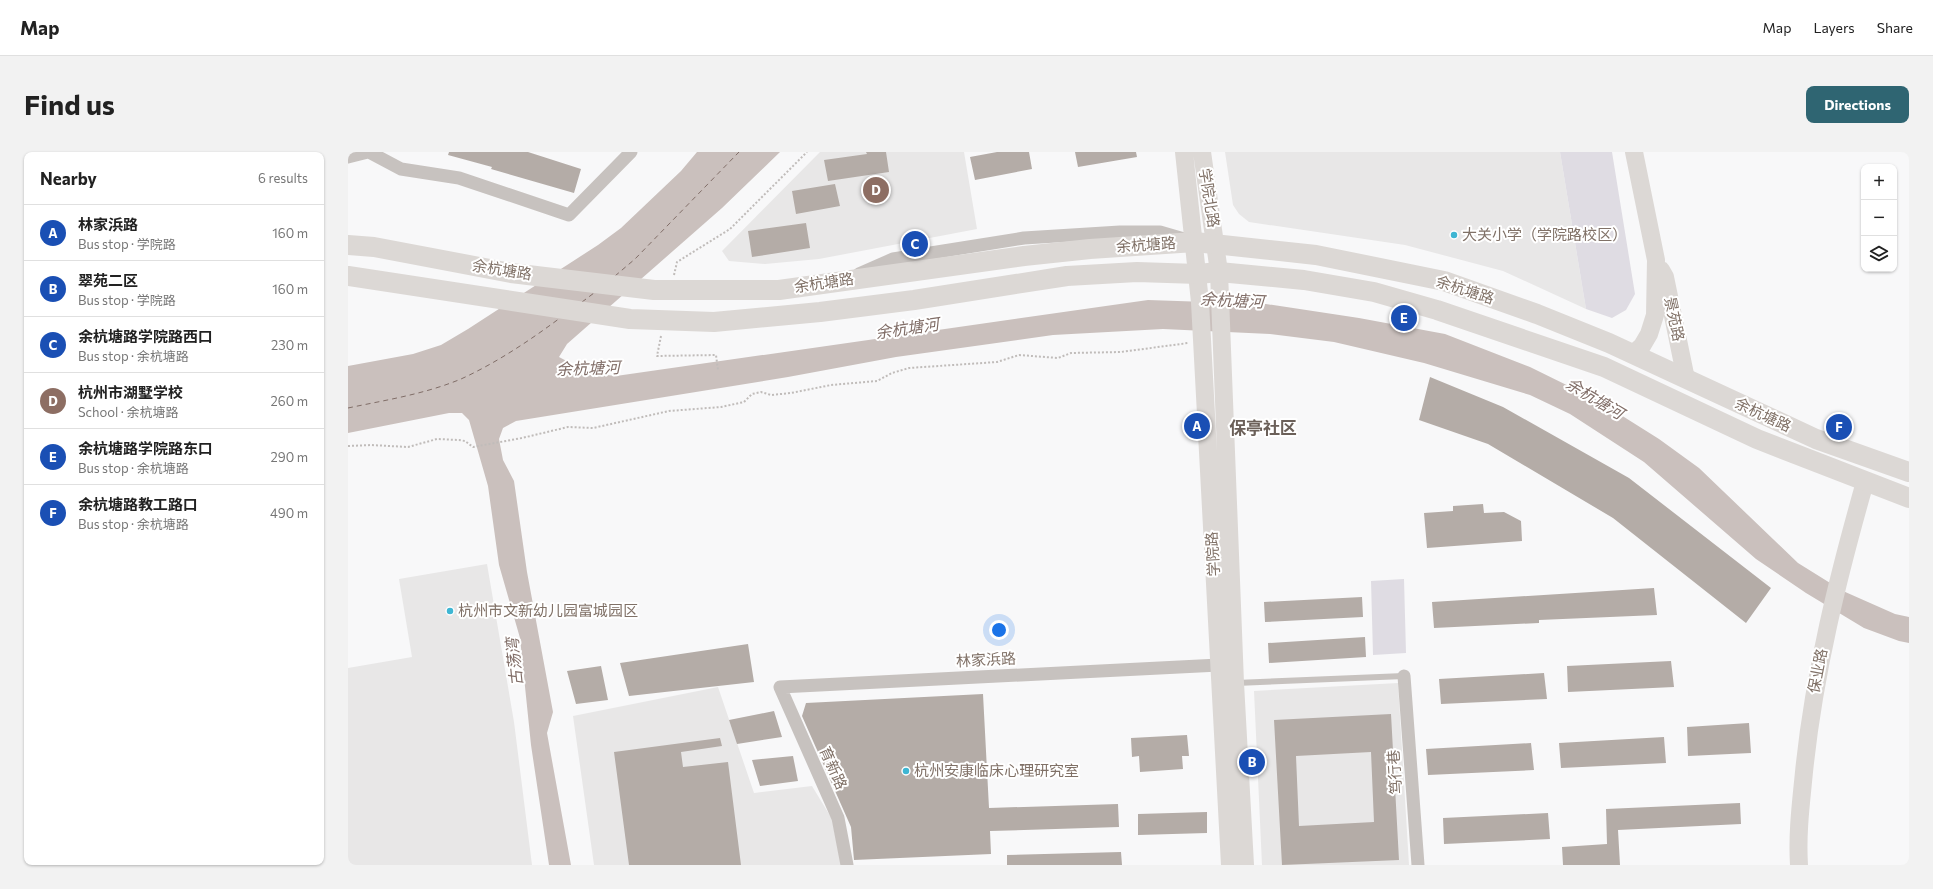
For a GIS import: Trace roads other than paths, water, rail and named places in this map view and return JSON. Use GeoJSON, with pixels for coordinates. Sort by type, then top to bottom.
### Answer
{"type":"FeatureCollection","features":[{"type":"Feature","properties":{"kind":"main road","name":"学院北路"},"geometry":{"type":"LineString","coordinates":[[1184,152],[1195,242]]}},
{"type":"Feature","properties":{"kind":"main road","name":"学院北路"},"geometry":{"type":"LineString","coordinates":[[1202,152],[1216,245]]}},
{"type":"Feature","properties":{"kind":"main road","name":"景苑路"},"geometry":{"type":"LineString","coordinates":[[1633,354],[1642,346],[1651,331],[1654,320],[1656,260],[1634,152]]}},
{"type":"Feature","properties":{"kind":"main road","name":"余杭塘路"},"geometry":{"type":"LineString","coordinates":[[348,245],[381,249],[511,273],[654,290],[779,290],[1024,256],[1090,249],[1195,242],[1316,255],[1444,281],[1537,314],[1633,354],[1816,440],[1909,472]]}},
{"type":"Feature","properties":{"kind":"main road","name":"学院路"},"geometry":{"type":"LineString","coordinates":[[1195,242],[1200,302],[1230,865]]}},
{"type":"Feature","properties":{"kind":"main road","name":"学院路"},"geometry":{"type":"LineString","coordinates":[[1216,245],[1219,272],[1222,336],[1235,683],[1245,865]]}},
{"type":"Feature","properties":{"kind":"main road","name":"景苑路"},"geometry":{"type":"LineString","coordinates":[[1656,260],[1665,277],[1686,379]]}},
{"type":"Feature","properties":{"kind":"main road","name":"余杭塘路"},"geometry":{"type":"LineString","coordinates":[[348,276],[630,319],[714,322],[844,309],[1067,276],[1136,272],[1198,274],[1219,272],[1304,280],[1374,292],[1437,310],[1604,367],[1758,440],[1909,498]]}},
{"type":"Feature","properties":{"kind":"main road","name":"保业路"},"geometry":{"type":"LineString","coordinates":[[1799,865],[1797,838],[1808,726],[1829,617],[1842,563],[1865,482]]}},
{"type":"Feature","properties":{"kind":"street"},"geometry":{"type":"LineString","coordinates":[[348,157],[368,152],[401,169],[459,178],[569,215],[632,152]]}},
{"type":"Feature","properties":{"kind":"street","name":"林家浜路"},"geometry":{"type":"LineString","coordinates":[[780,687],[1219,665]]}},
{"type":"Feature","properties":{"kind":"street","name":"笃行巷"},"geometry":{"type":"LineString","coordinates":[[1404,676],[1418,865]]}},
{"type":"Feature","properties":{"kind":"street","name":"育新路"},"geometry":{"type":"LineString","coordinates":[[780,687],[838,818],[847,865]]}},
{"type":"Feature","properties":{"kind":"lane"},"geometry":{"type":"LineString","coordinates":[[1235,683],[1404,676]]}},
{"type":"Feature","properties":{"kind":"place","name":"杭州市湖墅学校"},"geometry":{"type":"Point","coordinates":[876,190]}},
{"type":"Feature","properties":{"kind":"place","name":"大关小学（学院路校区）"},"geometry":{"type":"Point","coordinates":[1454,235]}},
{"type":"Feature","properties":{"kind":"place","name":"余杭塘路学院路西口"},"geometry":{"type":"Point","coordinates":[915,244]}},
{"type":"Feature","properties":{"kind":"place","name":"余杭塘路学院路东口"},"geometry":{"type":"Point","coordinates":[1404,318]}},
{"type":"Feature","properties":{"kind":"place","name":"林家浜路"},"geometry":{"type":"Point","coordinates":[1197,426]}},
{"type":"Feature","properties":{"kind":"place","name":"余杭塘路教工路口"},"geometry":{"type":"Point","coordinates":[1839,427]}},
{"type":"Feature","properties":{"kind":"place","name":"杭州市文新幼儿园富城园区"},"geometry":{"type":"Point","coordinates":[450,611]}},
{"type":"Feature","properties":{"kind":"place","name":"翠苑二区"},"geometry":{"type":"Point","coordinates":[1252,762]}},
{"type":"Feature","properties":{"kind":"place","name":"杭州安康临床心理研究室"},"geometry":{"type":"Point","coordinates":[906,771]}},
{"type":"Feature","properties":{"kind":"district","name":"保亭社区"},"geometry":{"type":"Point","coordinates":[1263,428]}},
{"type":"Feature","properties":{"kind":"water label","name":"余杭塘河"},"geometry":{"type":"Point","coordinates":[1232,300]}},
{"type":"Feature","properties":{"kind":"water label","name":"余杭塘河"},"geometry":{"type":"Point","coordinates":[907,328]}},
{"type":"Feature","properties":{"kind":"water label","name":"余杭塘河"},"geometry":{"type":"Point","coordinates":[588,368]}},
{"type":"Feature","properties":{"kind":"water label","name":"余杭塘河"},"geometry":{"type":"Point","coordinates":[1595,398]}},
{"type":"Feature","properties":{"kind":"water label","name":"古荡湾"},"geometry":{"type":"Point","coordinates":[514,662]}}]}
